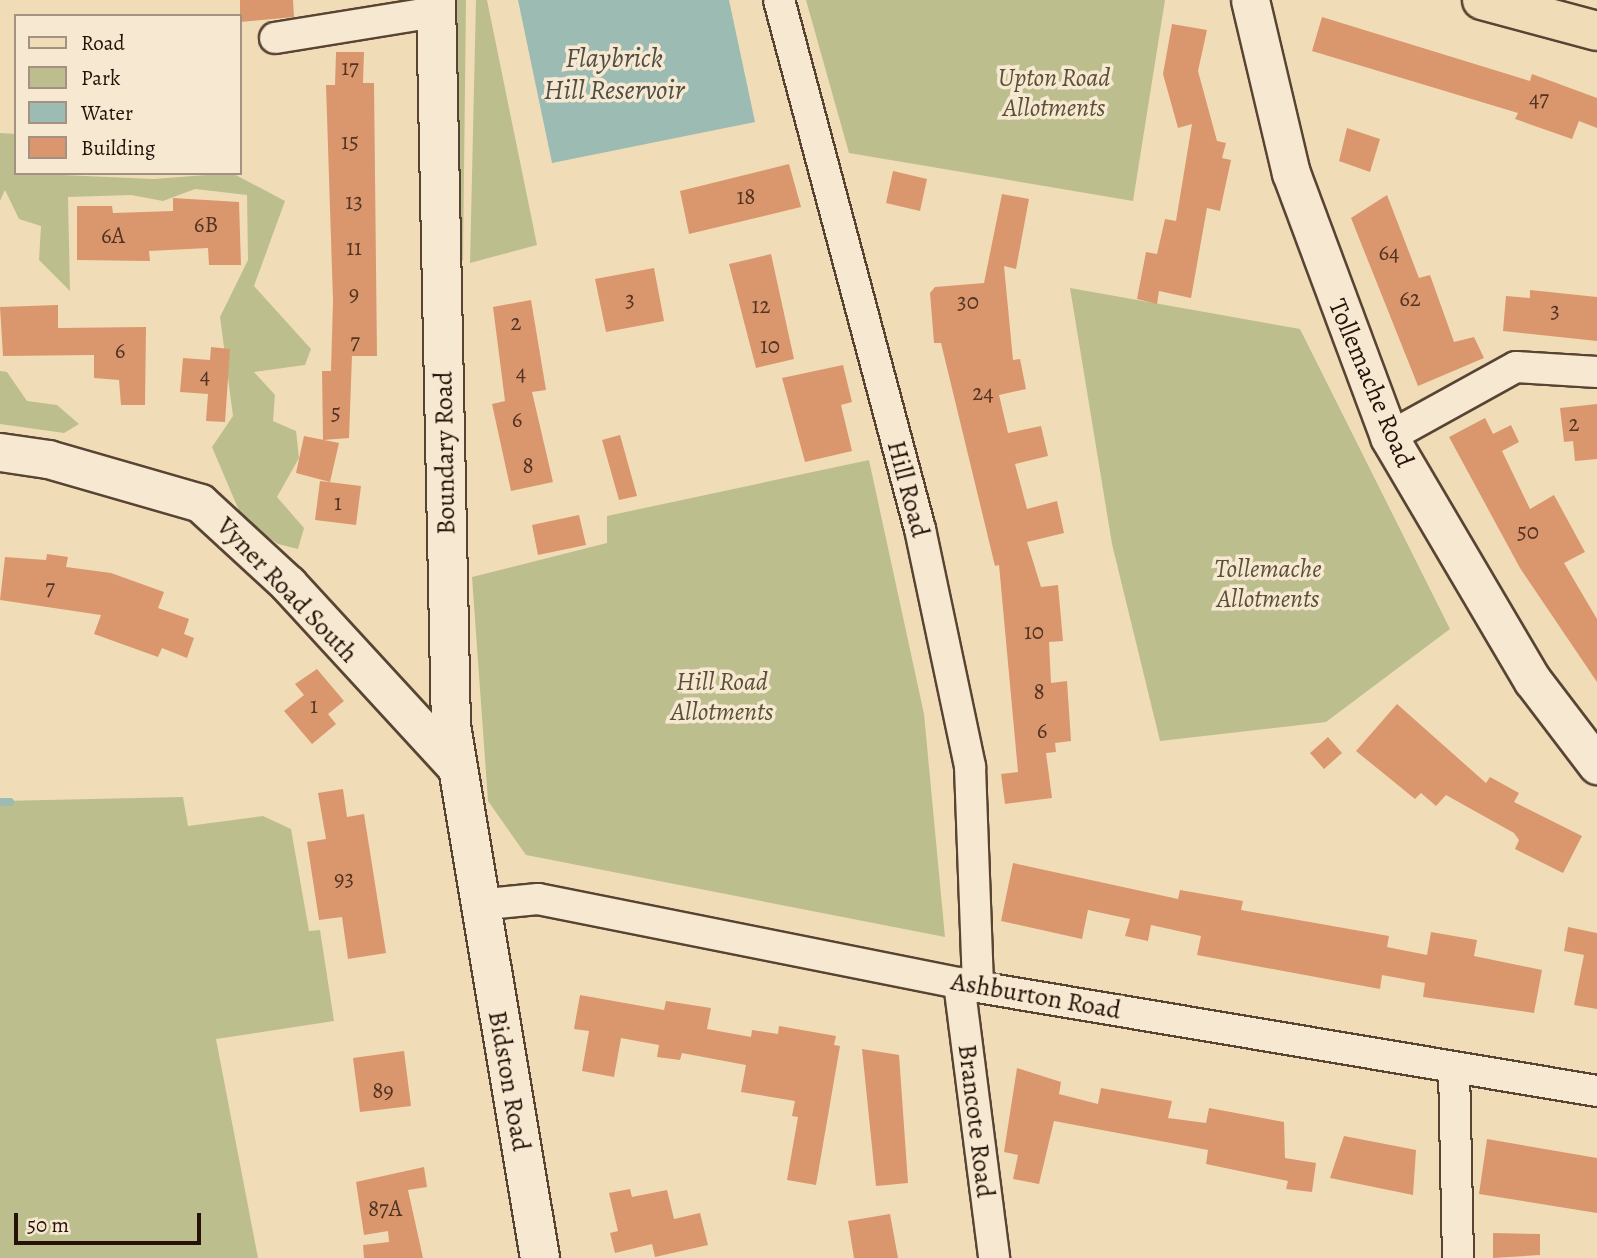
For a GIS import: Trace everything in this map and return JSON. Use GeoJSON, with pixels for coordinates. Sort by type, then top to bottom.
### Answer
{"type":"FeatureCollection","features":[{"type":"Feature","properties":{"kind":"main road"},"geometry":{"type":"LineString","coordinates":[[1482,0],[1597,31]]}},
{"type":"Feature","properties":{"kind":"main road","name":"Boundary Road"},"geometry":{"type":"LineString","coordinates":[[436,6],[451,726],[477,905]]}},
{"type":"Feature","properties":{"kind":"main road","name":"Bidston Road"},"geometry":{"type":"LineString","coordinates":[[477,905],[540,1258]]}},
{"type":"Feature","properties":{"kind":"street","name":"Hill Road"},"geometry":{"type":"LineString","coordinates":[[779,0],[920,529],[970,767],[969,985]]}},
{"type":"Feature","properties":{"kind":"street","name":"Tollemache Road"},"geometry":{"type":"LineString","coordinates":[[1250,0],[1291,173],[1389,437],[1533,681],[1597,765]]}},
{"type":"Feature","properties":{"kind":"street"},"geometry":{"type":"LineString","coordinates":[[275,38],[436,6]]}},
{"type":"Feature","properties":{"kind":"street"},"geometry":{"type":"LineString","coordinates":[[1389,437],[1516,367],[1597,372]]}},
{"type":"Feature","properties":{"kind":"street","name":"Vyner Road South"},"geometry":{"type":"LineString","coordinates":[[0,453],[48,458],[200,503],[288,584],[457,768]]}},
{"type":"Feature","properties":{"kind":"street","name":"Ashburton Road"},"geometry":{"type":"LineString","coordinates":[[477,905],[538,899],[969,985],[1597,1091]]}},
{"type":"Feature","properties":{"kind":"street","name":"Brancote Road"},"geometry":{"type":"LineString","coordinates":[[969,985],[994,1258]]}},
{"type":"Feature","properties":{"kind":"street"},"geometry":{"type":"LineString","coordinates":[[1454,1068],[1458,1258]]}},
{"type":"Feature","properties":{"kind":"green space"},"geometry":{"type":"Polygon","coordinates":[[[453,0],[466,0],[463,261],[451,252],[453,0]]]}},
{"type":"Feature","properties":{"kind":"green space"},"geometry":{"type":"Polygon","coordinates":[[[476,0],[487,0],[537,245],[470,263],[476,0]]]}},
{"type":"Feature","properties":{"kind":"green space","name":"Upton Road Allotments"},"geometry":{"type":"Polygon","coordinates":[[[806,0],[1165,0],[1133,201],[849,153],[806,0]]]}},
{"type":"Feature","properties":{"kind":"green space"},"geometry":{"type":"Polygon","coordinates":[[[0,133],[14,134],[14,175],[154,179],[236,175],[285,201],[254,286],[311,349],[305,365],[254,372],[275,395],[273,421],[296,431],[299,458],[277,497],[304,528],[298,549],[278,544],[243,520],[212,447],[233,416],[220,317],[248,260],[247,195],[195,189],[163,201],[131,195],[68,197],[70,291],[39,260],[41,226],[19,219],[5,190],[0,201],[0,133]]]}},
{"type":"Feature","properties":{"kind":"green space","name":"Tollemache Allotments"},"geometry":{"type":"Polygon","coordinates":[[[1070,288],[1300,329],[1450,629],[1326,722],[1160,741],[1112,544],[1070,288]]]}},
{"type":"Feature","properties":{"kind":"green space"},"geometry":{"type":"Polygon","coordinates":[[[0,371],[7,372],[27,401],[57,405],[79,424],[64,433],[0,424],[0,371]]]}},
{"type":"Feature","properties":{"kind":"green space","name":"Hill Road Allotments"},"geometry":{"type":"Polygon","coordinates":[[[869,460],[924,714],[945,937],[526,855],[488,801],[472,577],[607,543],[607,516],[869,460]]]}},
{"type":"Feature","properties":{"kind":"green space"},"geometry":{"type":"Polygon","coordinates":[[[183,797],[188,826],[263,816],[291,829],[309,931],[320,930],[334,1021],[216,1039],[258,1258],[0,1258],[0,801],[183,797]]]}},
{"type":"Feature","properties":{"kind":"water","name":"Flaybrick Hill Reservoir"},"geometry":{"type":"Polygon","coordinates":[[[518,0],[729,0],[755,122],[552,163],[518,0]]]}},
{"type":"Feature","properties":{"kind":"building"},"geometry":{"type":"Polygon","coordinates":[[[240,0],[293,0],[294,17],[242,22],[240,0]]]}},
{"type":"Feature","properties":{"kind":"building"},"geometry":{"type":"Polygon","coordinates":[[[1322,17],[1530,81],[1532,74],[1597,98],[1597,128],[1579,121],[1572,139],[1515,119],[1518,113],[1312,51],[1322,17]]]}},
{"type":"Feature","properties":{"kind":"building"},"geometry":{"type":"Polygon","coordinates":[[[1172,24],[1207,30],[1198,71],[1217,141],[1226,143],[1222,158],[1231,160],[1220,211],[1207,208],[1191,298],[1159,291],[1157,304],[1137,299],[1146,252],[1157,254],[1165,219],[1176,221],[1192,124],[1178,128],[1163,74],[1172,24]]]}},
{"type":"Feature","properties":{"kind":"building"},"geometry":{"type":"Polygon","coordinates":[[[336,52],[364,52],[363,83],[374,83],[377,356],[352,356],[349,438],[323,440],[322,371],[331,371],[333,301],[326,85],[335,85],[336,52]]]}},
{"type":"Feature","properties":{"kind":"building"},"geometry":{"type":"Polygon","coordinates":[[[1347,128],[1380,139],[1370,172],[1339,161],[1347,128]]]}},
{"type":"Feature","properties":{"kind":"building"},"geometry":{"type":"Polygon","coordinates":[[[789,164],[801,207],[689,234],[680,191],[789,164]]]}},
{"type":"Feature","properties":{"kind":"building"},"geometry":{"type":"Polygon","coordinates":[[[893,171],[927,179],[920,211],[886,203],[893,171]]]}},
{"type":"Feature","properties":{"kind":"building"},"geometry":{"type":"Polygon","coordinates":[[[1002,194],[1029,199],[1016,269],[1004,266],[1013,360],[1020,359],[1026,389],[999,395],[1008,433],[1041,426],[1048,456],[1015,464],[1027,509],[1057,501],[1064,533],[1027,542],[1041,587],[1058,585],[1063,641],[1049,642],[1051,683],[1067,681],[1071,741],[1055,743],[1056,752],[1046,753],[1052,798],[1005,804],[1001,774],[1018,772],[999,565],[995,566],[941,343],[934,343],[930,293],[935,287],[984,283],[1002,194]]]}},
{"type":"Feature","properties":{"kind":"building"},"geometry":{"type":"Polygon","coordinates":[[[1387,195],[1419,278],[1430,275],[1454,342],[1474,337],[1484,358],[1418,386],[1351,218],[1387,195]]]}},
{"type":"Feature","properties":{"kind":"building"},"geometry":{"type":"Polygon","coordinates":[[[173,198],[239,202],[241,265],[209,265],[208,248],[149,251],[150,261],[77,260],[77,206],[112,206],[113,213],[173,211],[173,198]]]}},
{"type":"Feature","properties":{"kind":"building"},"geometry":{"type":"Polygon","coordinates":[[[771,254],[794,359],[756,368],[729,264],[771,254]]]}},
{"type":"Feature","properties":{"kind":"building"},"geometry":{"type":"Polygon","coordinates":[[[654,268],[664,321],[606,332],[595,279],[654,268]]]}},
{"type":"Feature","properties":{"kind":"building"},"geometry":{"type":"Polygon","coordinates":[[[1530,290],[1597,297],[1597,341],[1503,331],[1506,296],[1530,298],[1530,290]]]}},
{"type":"Feature","properties":{"kind":"building"},"geometry":{"type":"Polygon","coordinates":[[[531,300],[546,390],[532,392],[553,482],[511,491],[492,404],[505,401],[493,307],[531,300]]]}},
{"type":"Feature","properties":{"kind":"building"},"geometry":{"type":"Polygon","coordinates":[[[58,305],[58,328],[146,327],[145,405],[121,405],[119,380],[94,378],[94,355],[3,356],[0,307],[58,305]]]}},
{"type":"Feature","properties":{"kind":"building"},"geometry":{"type":"Polygon","coordinates":[[[211,347],[230,349],[225,422],[206,421],[208,394],[180,392],[183,358],[210,360],[211,347]]]}},
{"type":"Feature","properties":{"kind":"building"},"geometry":{"type":"Polygon","coordinates":[[[843,365],[852,402],[841,405],[852,451],[805,462],[782,378],[843,365]]]}},
{"type":"Feature","properties":{"kind":"building"},"geometry":{"type":"Polygon","coordinates":[[[1597,404],[1597,459],[1575,461],[1573,441],[1564,442],[1560,408],[1597,404]]]}},
{"type":"Feature","properties":{"kind":"building"},"geometry":{"type":"Polygon","coordinates":[[[1485,418],[1493,434],[1511,425],[1519,442],[1502,451],[1530,509],[1554,495],[1585,552],[1564,563],[1597,619],[1597,682],[1520,568],[1449,437],[1485,418]]]}},
{"type":"Feature","properties":{"kind":"building"},"geometry":{"type":"Polygon","coordinates":[[[620,435],[637,496],[619,500],[602,440],[620,435]]]}},
{"type":"Feature","properties":{"kind":"building"},"geometry":{"type":"Polygon","coordinates":[[[304,436],[339,443],[330,482],[296,473],[304,436]]]}},
{"type":"Feature","properties":{"kind":"building"},"geometry":{"type":"Polygon","coordinates":[[[320,481],[361,486],[356,525],[315,520],[320,481]]]}},
{"type":"Feature","properties":{"kind":"building"},"geometry":{"type":"Polygon","coordinates":[[[579,515],[586,545],[538,555],[532,525],[579,515]]]}},
{"type":"Feature","properties":{"kind":"building"},"geometry":{"type":"Polygon","coordinates":[[[47,554],[68,557],[66,567],[111,573],[164,592],[158,608],[189,619],[184,634],[194,638],[187,658],[162,648],[158,657],[94,634],[101,615],[0,600],[5,557],[46,560],[47,554]]]}},
{"type":"Feature","properties":{"kind":"building"},"geometry":{"type":"Polygon","coordinates":[[[317,669],[344,701],[328,714],[336,724],[312,744],[284,711],[304,695],[295,684],[317,669]]]}},
{"type":"Feature","properties":{"kind":"building"},"geometry":{"type":"Polygon","coordinates":[[[1397,704],[1486,783],[1490,777],[1519,793],[1514,802],[1582,836],[1563,873],[1515,849],[1519,840],[1514,833],[1446,795],[1436,806],[1421,793],[1415,799],[1356,751],[1397,704]]]}},
{"type":"Feature","properties":{"kind":"building"},"geometry":{"type":"Polygon","coordinates":[[[1328,737],[1342,753],[1324,769],[1310,753],[1328,737]]]}},
{"type":"Feature","properties":{"kind":"building"},"geometry":{"type":"Polygon","coordinates":[[[343,789],[347,817],[364,814],[386,953],[348,959],[342,917],[319,920],[307,842],[326,839],[318,793],[343,789]]]}},
{"type":"Feature","properties":{"kind":"building"},"geometry":{"type":"Polygon","coordinates":[[[1013,863],[1178,899],[1180,890],[1243,901],[1241,910],[1389,936],[1387,947],[1427,955],[1431,932],[1477,940],[1474,956],[1542,970],[1534,1013],[1423,997],[1425,983],[1382,975],[1380,989],[1197,955],[1201,936],[1151,925],[1148,941],[1125,936],[1130,919],[1088,910],[1082,939],[1001,921],[1013,863]]]}},
{"type":"Feature","properties":{"kind":"building"},"geometry":{"type":"Polygon","coordinates":[[[1568,927],[1597,933],[1597,1009],[1574,1005],[1584,955],[1564,951],[1568,927]]]}},
{"type":"Feature","properties":{"kind":"building"},"geometry":{"type":"Polygon","coordinates":[[[580,995],[664,1010],[666,1001],[711,1008],[707,1029],[751,1037],[752,1030],[778,1034],[779,1026],[836,1036],[834,1045],[840,1046],[816,1185],[787,1180],[798,1117],[792,1116],[795,1101],[741,1092],[746,1065],[682,1053],[680,1060],[657,1057],[659,1045],[621,1038],[614,1077],[582,1071],[589,1031],[574,1029],[580,995]]]}},
{"type":"Feature","properties":{"kind":"building"},"geometry":{"type":"Polygon","coordinates":[[[862,1049],[899,1055],[908,1183],[876,1186],[862,1049]]]}},
{"type":"Feature","properties":{"kind":"building"},"geometry":{"type":"Polygon","coordinates":[[[404,1051],[411,1106],[360,1112],[353,1058],[404,1051]]]}},
{"type":"Feature","properties":{"kind":"building"},"geometry":{"type":"Polygon","coordinates":[[[1017,1068],[1061,1082],[1059,1094],[1098,1104],[1101,1088],[1172,1101],[1168,1118],[1206,1123],[1209,1108],[1284,1122],[1285,1158],[1316,1163],[1312,1192],[1286,1189],[1288,1181],[1206,1164],[1208,1150],[1054,1121],[1039,1184],[1013,1179],[1018,1155],[1004,1152],[1017,1068]]]}},
{"type":"Feature","properties":{"kind":"building"},"geometry":{"type":"Polygon","coordinates":[[[1344,1136],[1416,1150],[1413,1195],[1330,1178],[1344,1136]]]}},
{"type":"Feature","properties":{"kind":"building"},"geometry":{"type":"Polygon","coordinates":[[[1487,1139],[1597,1158],[1597,1213],[1479,1194],[1487,1139]]]}},
{"type":"Feature","properties":{"kind":"building"},"geometry":{"type":"Polygon","coordinates":[[[424,1167],[427,1187],[408,1190],[423,1258],[364,1258],[363,1245],[389,1242],[388,1231],[364,1235],[356,1182],[424,1167]]]}},
{"type":"Feature","properties":{"kind":"building"},"geometry":{"type":"Polygon","coordinates":[[[630,1189],[632,1197],[667,1190],[674,1219],[700,1213],[708,1245],[655,1257],[652,1244],[615,1253],[610,1233],[618,1231],[609,1193],[630,1189]]]}},
{"type":"Feature","properties":{"kind":"building"},"geometry":{"type":"Polygon","coordinates":[[[890,1214],[898,1258],[854,1258],[848,1221],[890,1214]]]}},
{"type":"Feature","properties":{"kind":"building"},"geometry":{"type":"Polygon","coordinates":[[[1493,1233],[1540,1234],[1540,1255],[1493,1258],[1493,1233]]]}},
{"type":"Feature","properties":{"kind":"waterway"},"geometry":{"type":"LineString","coordinates":[[0,802],[10,802]]}}]}
